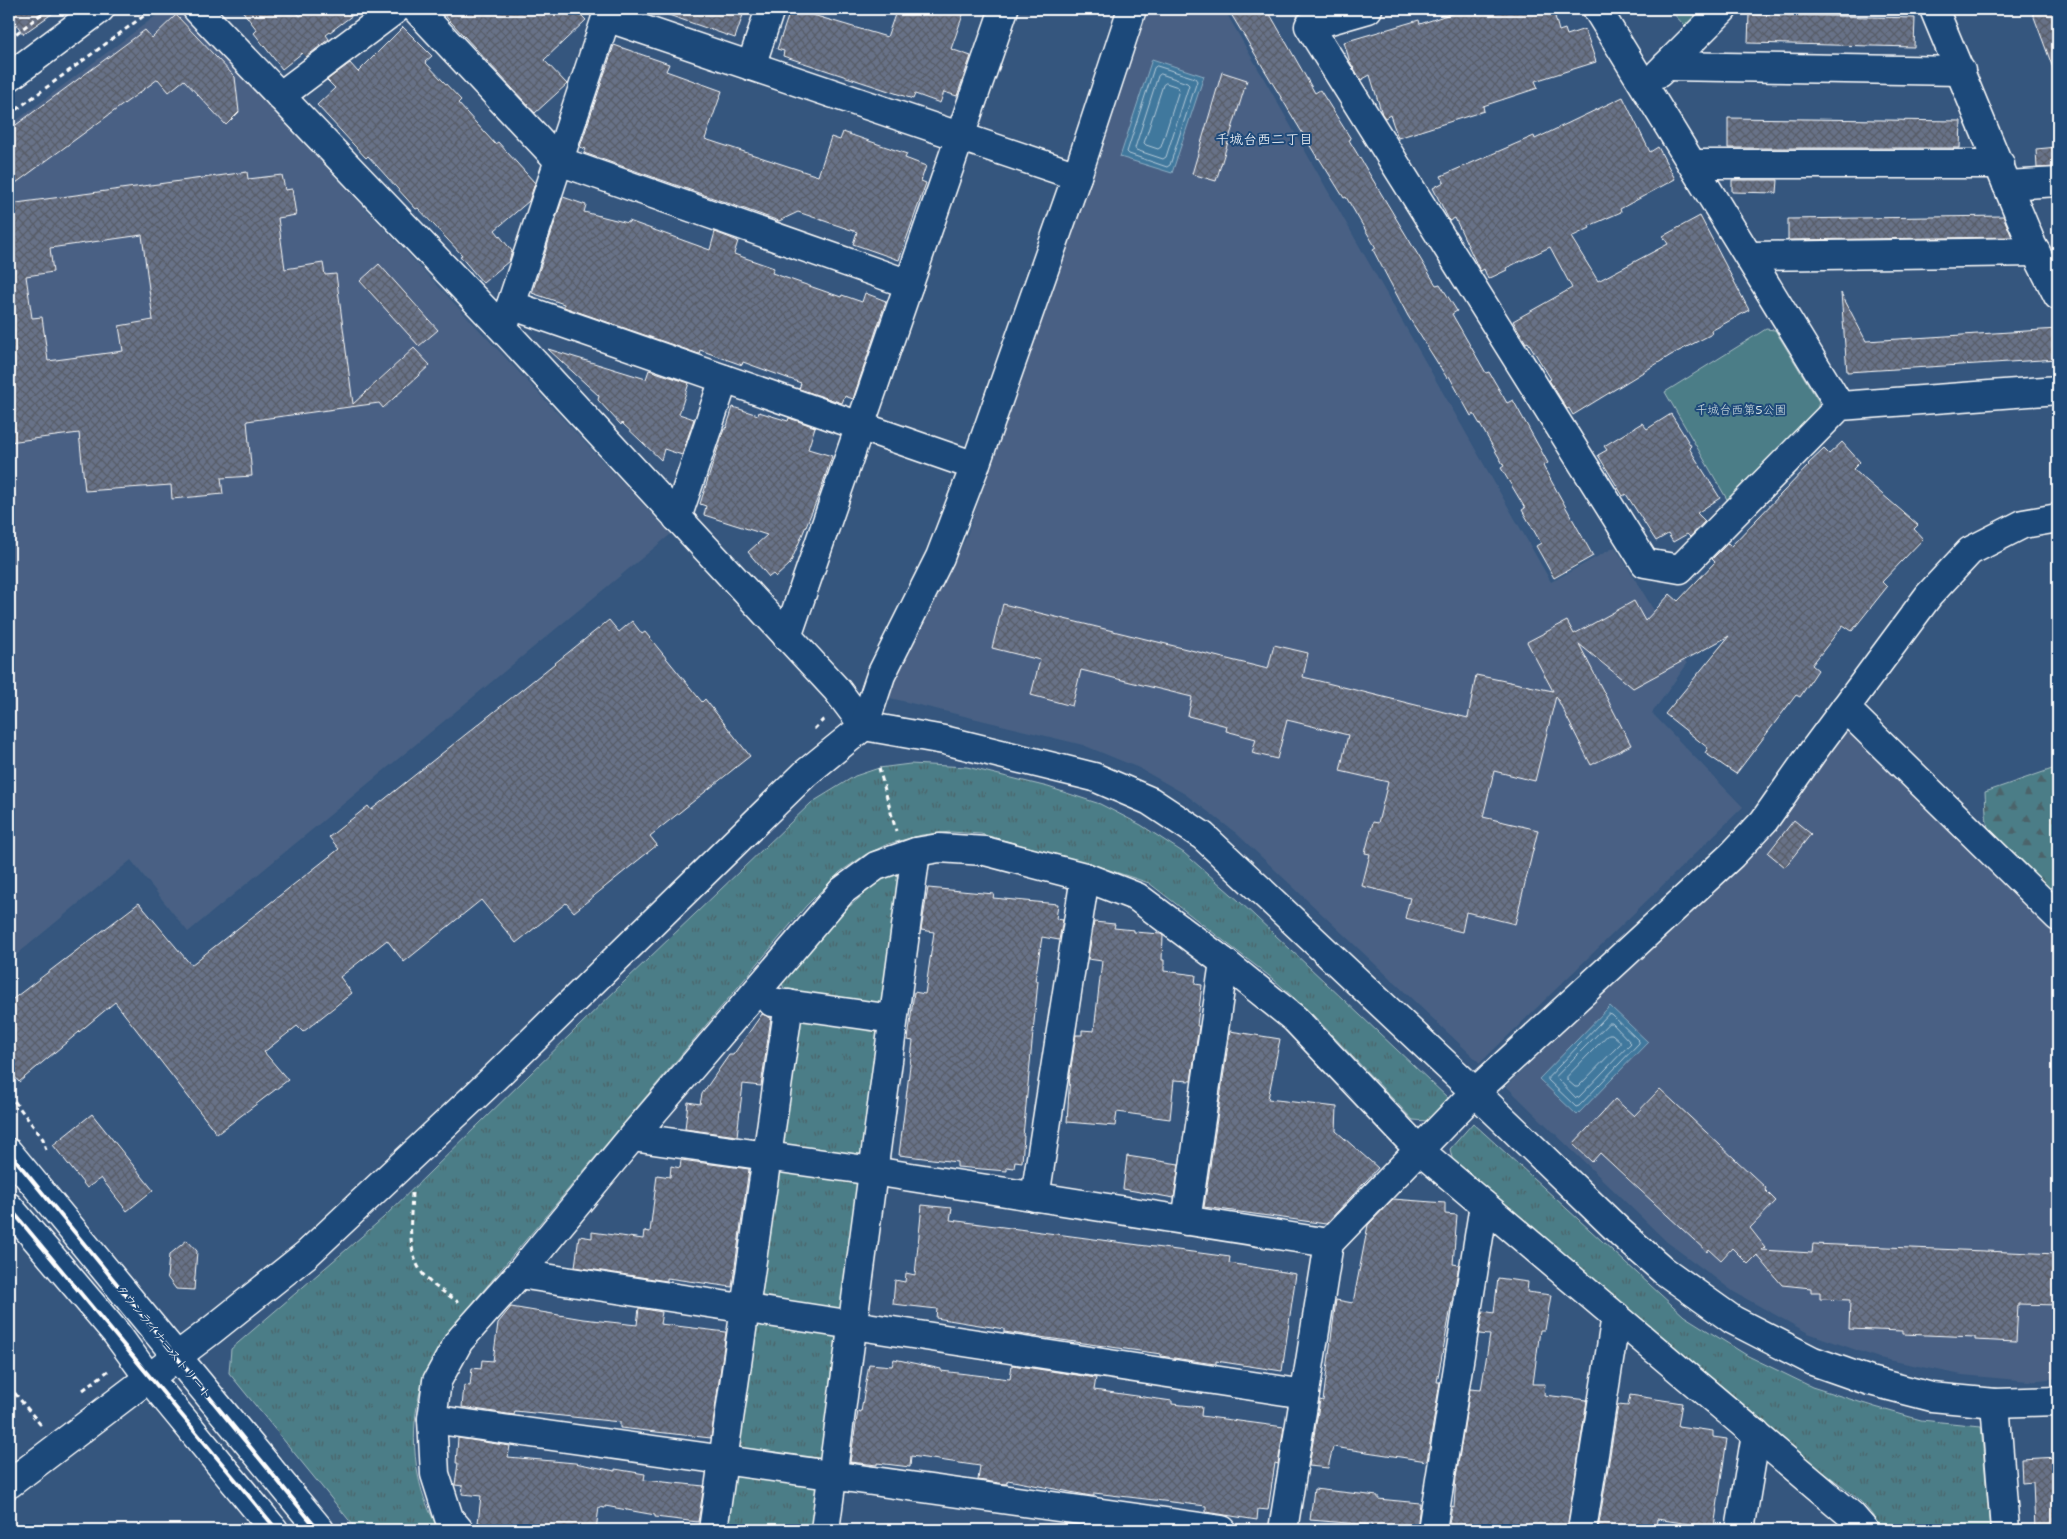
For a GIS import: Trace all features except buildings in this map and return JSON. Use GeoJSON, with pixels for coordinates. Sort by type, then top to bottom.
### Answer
{"type":"FeatureCollection","features":[{"type":"Feature","properties":{"kind":"street"},"geometry":{"type":"LineString","coordinates":[[9,77],[100,9]]}},
{"type":"Feature","properties":{"kind":"street"},"geometry":{"type":"LineString","coordinates":[[197,9],[280,96],[507,317],[677,518],[844,699],[864,726],[944,740],[1094,777],[1150,801],[1203,836],[1476,1092],[1621,1233],[1663,1270],[1733,1320],[1813,1360],[1870,1381],[1932,1397],[1995,1403],[2058,1401]]}},
{"type":"Feature","properties":{"kind":"street"},"geometry":{"type":"LineString","coordinates":[[280,96],[396,9]]}},
{"type":"Feature","properties":{"kind":"street"},"geometry":{"type":"LineString","coordinates":[[416,9],[559,161],[909,284]]}},
{"type":"Feature","properties":{"kind":"street"},"geometry":{"type":"LineString","coordinates":[[751,66],[770,9]]}},
{"type":"Feature","properties":{"kind":"street"},"geometry":{"type":"LineString","coordinates":[[787,637],[1004,9]]}},
{"type":"Feature","properties":{"kind":"street"},"geometry":{"type":"LineString","coordinates":[[9,1484],[212,1330],[307,1254],[486,1086],[806,772],[864,726],[881,675],[940,558],[975,466],[1077,176],[1132,9]]}},
{"type":"Feature","properties":{"kind":"street"},"geometry":{"type":"LineString","coordinates":[[1368,9],[1309,26],[1645,563],[1680,569],[1840,406],[2058,390]]}},
{"type":"Feature","properties":{"kind":"street"},"geometry":{"type":"LineString","coordinates":[[1597,9],[1840,406]]}},
{"type":"Feature","properties":{"kind":"street"},"geometry":{"type":"LineString","coordinates":[[1646,87],[1723,9]]}},
{"type":"Feature","properties":{"kind":"street"},"geometry":{"type":"LineString","coordinates":[[1934,9],[2036,252],[2058,296]]}},
{"type":"Feature","properties":{"kind":"street"},"geometry":{"type":"LineString","coordinates":[[507,317],[608,13],[751,66],[1077,176]]}},
{"type":"Feature","properties":{"kind":"street"},"geometry":{"type":"LineString","coordinates":[[1666,66],[1960,71]]}},
{"type":"Feature","properties":{"kind":"street"},"geometry":{"type":"LineString","coordinates":[[1693,164],[2004,174],[2058,182]]}},
{"type":"Feature","properties":{"kind":"street"},"geometry":{"type":"LineString","coordinates":[[1749,256],[2036,252]]}},
{"type":"Feature","properties":{"kind":"street"},"geometry":{"type":"LineString","coordinates":[[507,317],[724,379],[975,466]]}},
{"type":"Feature","properties":{"kind":"street"},"geometry":{"type":"LineString","coordinates":[[677,518],[724,379]]}},
{"type":"Feature","properties":{"kind":"street"},"geometry":{"type":"LineString","coordinates":[[1283,1530],[1329,1243],[1476,1092],[1732,855],[1764,821],[1845,708],[1930,595],[1970,551],[2023,524],[2058,518]]}},
{"type":"Feature","properties":{"kind":"street"},"geometry":{"type":"LineString","coordinates":[[1845,708],[2058,917]]}},
{"type":"Feature","properties":{"kind":"street"},"geometry":{"type":"LineString","coordinates":[[459,1530],[449,1518],[436,1474],[432,1419],[437,1381],[459,1340],[519,1274],[748,999],[842,891],[876,866],[916,852],[939,848],[985,850],[1085,877],[1137,897],[1224,962],[1295,1019],[1419,1150],[1851,1515],[1864,1530]]}},
{"type":"Feature","properties":{"kind":"street"},"geometry":{"type":"LineString","coordinates":[[825,1530],[916,852]]}},
{"type":"Feature","properties":{"kind":"street"},"geometry":{"type":"LineString","coordinates":[[1035,1197],[1085,877]]}},
{"type":"Feature","properties":{"kind":"street"},"geometry":{"type":"LineString","coordinates":[[1186,1221],[1224,962]]}},
{"type":"Feature","properties":{"kind":"street"},"geometry":{"type":"LineString","coordinates":[[748,999],[893,1019]]}},
{"type":"Feature","properties":{"kind":"street"},"geometry":{"type":"LineString","coordinates":[[713,1530],[790,1004]]}},
{"type":"Feature","properties":{"kind":"street"},"geometry":{"type":"LineString","coordinates":[[632,1137],[872,1171],[1329,1243]]}},
{"type":"Feature","properties":{"kind":"street","name":"タウンライナーストリート"},"geometry":{"type":"LineString","coordinates":[[9,1152],[320,1530]]}},
{"type":"Feature","properties":{"kind":"street"},"geometry":{"type":"LineString","coordinates":[[1432,1530],[1484,1205]]}},
{"type":"Feature","properties":{"kind":"street"},"geometry":{"type":"LineString","coordinates":[[9,1207],[116,1333],[148,1377],[274,1530]]}},
{"type":"Feature","properties":{"kind":"street"},"geometry":{"type":"LineString","coordinates":[[519,1274],[1305,1394]]}},
{"type":"Feature","properties":{"kind":"street"},"geometry":{"type":"LineString","coordinates":[[1582,1530],[1616,1316]]}},
{"type":"Feature","properties":{"kind":"street"},"geometry":{"type":"LineString","coordinates":[[1995,1403],[2005,1530]]}},
{"type":"Feature","properties":{"kind":"street"},"geometry":{"type":"LineString","coordinates":[[432,1419],[1222,1530]]}},
{"type":"Feature","properties":{"kind":"street"},"geometry":{"type":"LineString","coordinates":[[1740,1530],[1756,1434]]}},
{"type":"Feature","properties":{"kind":"path"},"geometry":{"type":"LineString","coordinates":[[9,39],[48,9]]}},
{"type":"Feature","properties":{"kind":"path"},"geometry":{"type":"LineString","coordinates":[[9,115],[152,9]]}},
{"type":"Feature","properties":{"kind":"path"},"geometry":{"type":"LineString","coordinates":[[808,734],[844,699]]}},
{"type":"Feature","properties":{"kind":"path"},"geometry":{"type":"LineString","coordinates":[[879,768],[896,832]]}},
{"type":"Feature","properties":{"kind":"path"},"geometry":{"type":"LineString","coordinates":[[9,1094],[43,1139],[48,1156]]}},
{"type":"Feature","properties":{"kind":"path"},"geometry":{"type":"LineString","coordinates":[[412,1190],[412,1253],[418,1270],[430,1283],[460,1304]]}},
{"type":"Feature","properties":{"kind":"path"},"geometry":{"type":"LineString","coordinates":[[78,1394],[108,1371]]}},
{"type":"Feature","properties":{"kind":"path"},"geometry":{"type":"LineString","coordinates":[[9,1386],[40,1424],[47,1418]]}},
{"type":"Feature","properties":{"kind":"shaded area"},"geometry":{"type":"Polygon","coordinates":[[[165,9],[178,9],[671,534],[188,932],[131,860],[9,961],[9,126],[165,9]]]}},
{"type":"Feature","properties":{"kind":"shaded area"},"geometry":{"type":"Polygon","coordinates":[[[1146,9],[1224,9],[1551,582],[1615,547],[1687,664],[1652,713],[1743,807],[1480,1063],[1236,833],[1185,794],[1139,768],[1083,745],[886,697],[966,538],[1146,9]]]}},
{"type":"Feature","properties":{"kind":"shaded area"},"geometry":{"type":"Polygon","coordinates":[[[1841,732],[1857,734],[2058,937],[2058,1378],[2029,1381],[1962,1375],[1879,1358],[1808,1333],[1734,1292],[1667,1242],[1506,1086],[1762,838],[1841,732]]]}},
{"type":"Feature","properties":{"kind":"green space"},"geometry":{"type":"Polygon","coordinates":[[[1669,9],[1703,9],[1685,26],[1669,9]]]}},
{"type":"Feature","properties":{"kind":"green space","name":"千城台西第5公園"},"geometry":{"type":"Polygon","coordinates":[[[1766,329],[1775,330],[1819,402],[1815,416],[1728,501],[1665,392],[1766,329]]]}},
{"type":"Feature","properties":{"kind":"green space"},"geometry":{"type":"Polygon","coordinates":[[[910,764],[967,767],[1048,787],[1100,804],[1141,825],[1184,853],[1239,901],[1448,1098],[1428,1121],[1413,1120],[1313,1015],[1273,979],[1149,883],[1094,865],[981,834],[951,832],[922,835],[888,844],[865,855],[840,872],[806,906],[446,1335],[430,1365],[421,1388],[415,1430],[416,1465],[420,1483],[425,1500],[440,1530],[357,1530],[229,1373],[231,1349],[383,1218],[625,981],[811,803],[855,776],[879,768],[910,764]]]}},
{"type":"Feature","properties":{"kind":"green space"},"geometry":{"type":"Polygon","coordinates":[[[2058,767],[2058,897],[1994,840],[1987,824],[1985,792],[2058,767]]]}},
{"type":"Feature","properties":{"kind":"green space"},"geometry":{"type":"Polygon","coordinates":[[[892,870],[902,883],[887,1000],[881,1005],[785,991],[781,981],[829,924],[892,870]]]}},
{"type":"Feature","properties":{"kind":"green space"},"geometry":{"type":"Polygon","coordinates":[[[794,1011],[876,1025],[883,1034],[867,1158],[776,1146],[794,1011]]]}},
{"type":"Feature","properties":{"kind":"green space"},"geometry":{"type":"Polygon","coordinates":[[[1473,1123],[1684,1316],[1748,1356],[1812,1387],[1875,1407],[1921,1420],[1981,1426],[1990,1530],[1881,1530],[1866,1507],[1856,1497],[1800,1455],[1754,1413],[1453,1162],[1450,1149],[1473,1123]]]}},
{"type":"Feature","properties":{"kind":"green space"},"geometry":{"type":"Polygon","coordinates":[[[771,1162],[854,1176],[863,1189],[847,1304],[836,1310],[755,1298],[771,1162]]]}},
{"type":"Feature","properties":{"kind":"green space"},"geometry":{"type":"Polygon","coordinates":[[[752,1318],[834,1329],[843,1340],[823,1458],[806,1463],[734,1452],[752,1318]]]}},
{"type":"Feature","properties":{"kind":"green space"},"geometry":{"type":"Polygon","coordinates":[[[728,1467],[815,1480],[821,1491],[814,1530],[719,1530],[728,1467]]]}},
{"type":"Feature","properties":{"kind":"water"},"geometry":{"type":"Polygon","coordinates":[[[1152,59],[1204,76],[1172,173],[1120,157],[1152,59]]]}},
{"type":"Feature","properties":{"kind":"water"},"geometry":{"type":"Polygon","coordinates":[[[1610,1006],[1648,1042],[1577,1115],[1539,1079],[1610,1006]]]}},
{"type":"Feature","properties":{"kind":"railway"},"geometry":{"type":"LineString","coordinates":[[9,1152],[318,1530]]}},
{"type":"Feature","properties":{"kind":"railway"},"geometry":{"type":"LineString","coordinates":[[9,1207],[277,1530]]}},
{"type":"Feature","properties":{"kind":"district","name":"千城台西二丁目"},"geometry":{"type":"Point","coordinates":[1264,139]}}]}
